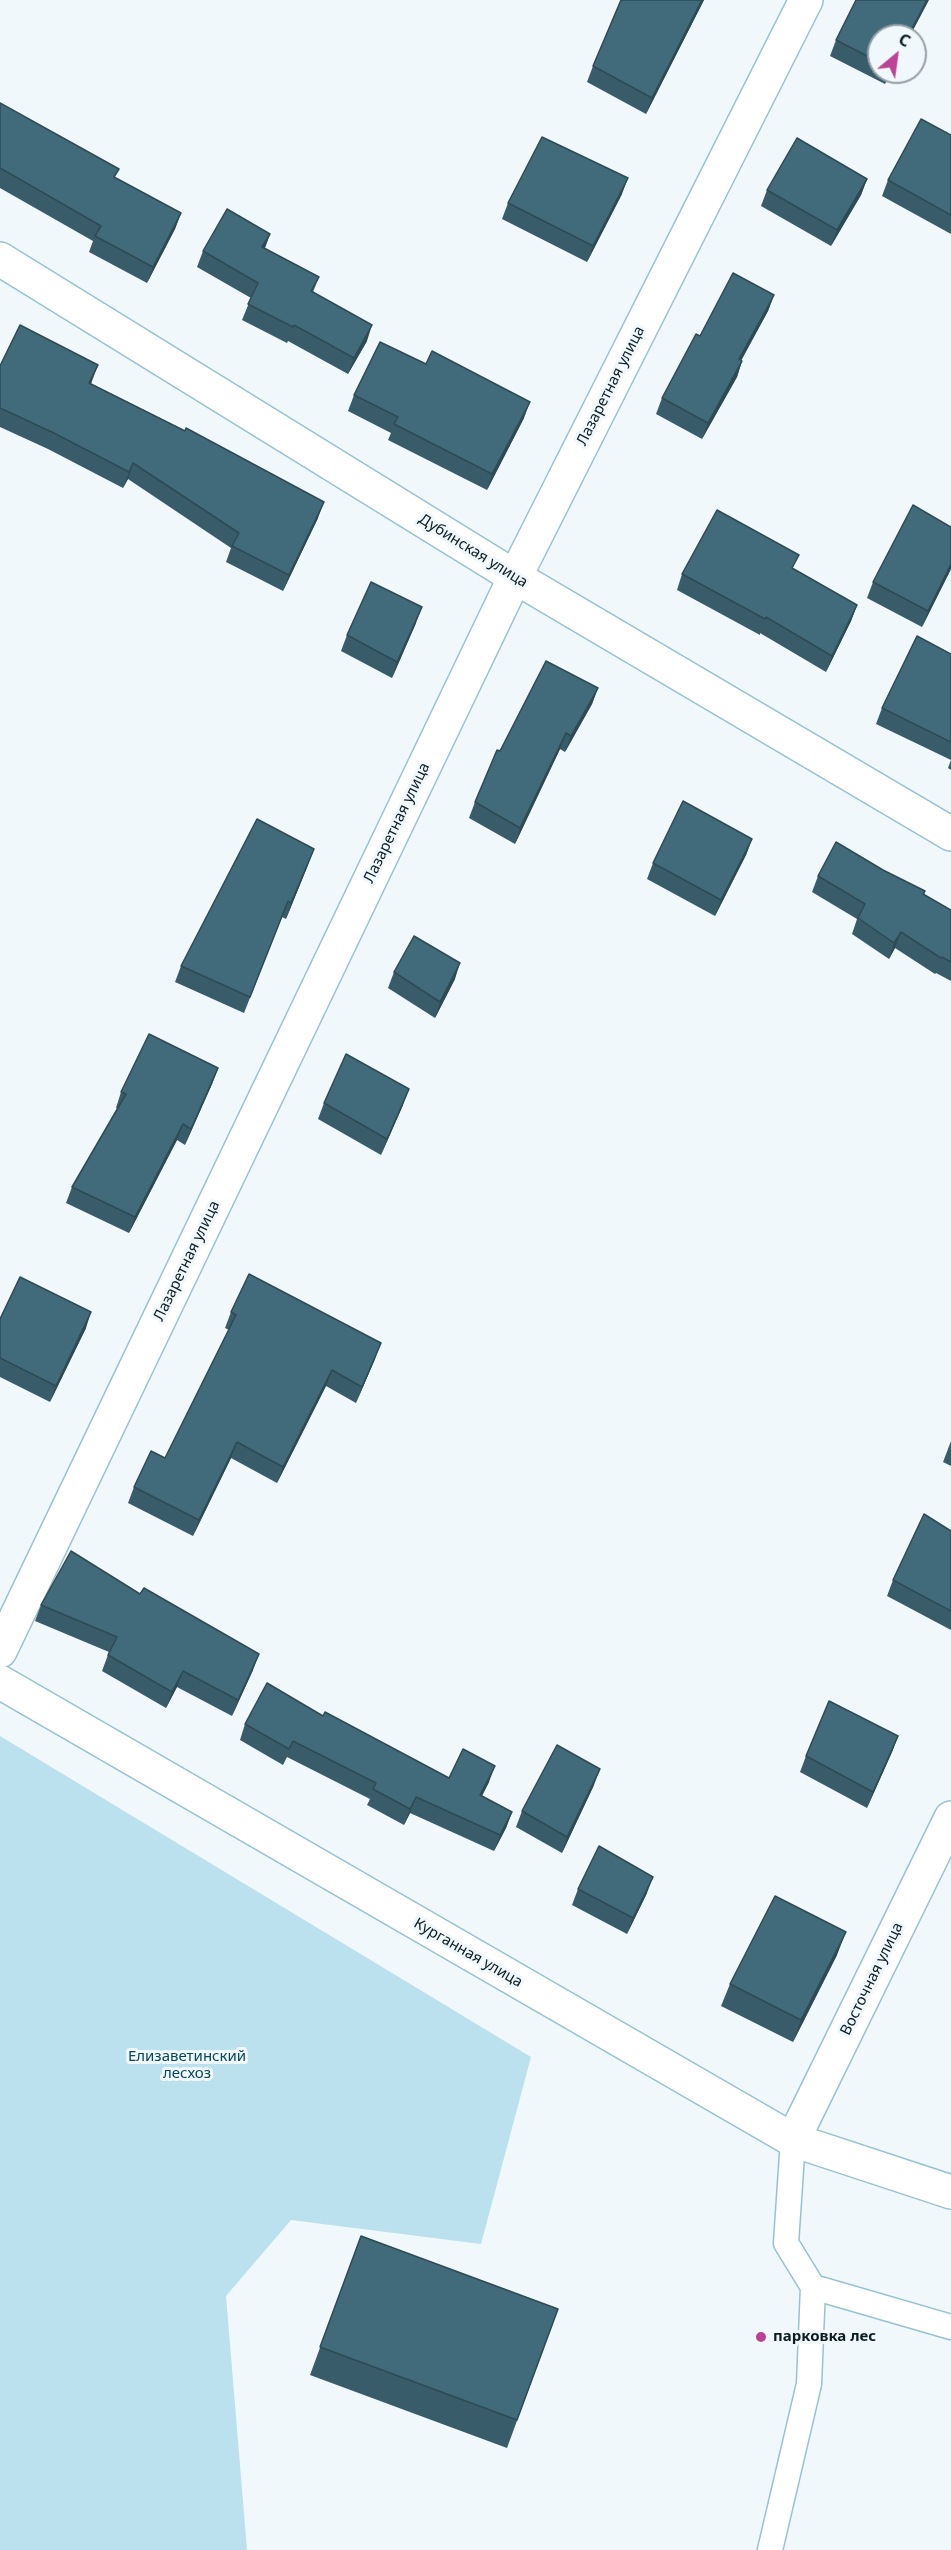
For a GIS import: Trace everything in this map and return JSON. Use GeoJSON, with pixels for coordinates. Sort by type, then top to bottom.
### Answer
{"type":"FeatureCollection","features":[{"type":"Feature","properties":{"kind":"street","name":"Лазаретная улица"},"geometry":{"type":"LineString","coordinates":[[0,1651],[515,577],[806,0]]}},
{"type":"Feature","properties":{"kind":"street","name":"Дубинская улица"},"geometry":{"type":"LineString","coordinates":[[0,259],[515,577],[951,834]]}},
{"type":"Feature","properties":{"kind":"street","name":"Курганная улица"},"geometry":{"type":"LineString","coordinates":[[0,1682],[793,2140],[951,2192]]}},
{"type":"Feature","properties":{"kind":"street","name":"Восточная улица"},"geometry":{"type":"LineString","coordinates":[[793,2140],[951,1818]]}},
{"type":"Feature","properties":{"kind":"lane"},"geometry":{"type":"LineString","coordinates":[[770,2550],[809,2384],[813,2287],[786,2243],[793,2140]]}},
{"type":"Feature","properties":{"kind":"lane"},"geometry":{"type":"LineString","coordinates":[[813,2287],[951,2327]]}},
{"type":"Feature","properties":{"kind":"green space","name":"Елизаветинский лесхоз"},"geometry":{"type":"Polygon","coordinates":[[[0,1736],[531,2057],[481,2244],[291,2220],[226,2296],[247,2550],[0,2550],[0,1736]]]}},
{"type":"Feature","properties":{"kind":"building"},"geometry":{"type":"Polygon","coordinates":[[[621,0],[702,0],[652,98],[593,66],[621,0]]]}},
{"type":"Feature","properties":{"kind":"building"},"geometry":{"type":"Polygon","coordinates":[[[856,0],[927,0],[914,24],[867,24],[867,56],[836,40],[856,0]]]}},
{"type":"Feature","properties":{"kind":"building"},"geometry":{"type":"Polygon","coordinates":[[[0,103],[119,169],[114,177],[181,213],[153,267],[95,236],[101,226],[0,168],[0,103]]]}},
{"type":"Feature","properties":{"kind":"building"},"geometry":{"type":"Polygon","coordinates":[[[921,119],[951,135],[951,215],[888,180],[921,119]]]}},
{"type":"Feature","properties":{"kind":"building"},"geometry":{"type":"Polygon","coordinates":[[[542,137],[628,178],[593,246],[508,203],[542,137]]]}},
{"type":"Feature","properties":{"kind":"building"},"geometry":{"type":"Polygon","coordinates":[[[797,138],[867,179],[837,230],[767,190],[797,138]]]}},
{"type":"Feature","properties":{"kind":"building"},"geometry":{"type":"Polygon","coordinates":[[[227,209],[270,234],[262,247],[319,277],[311,291],[372,325],[354,358],[294,325],[293,327],[248,304],[258,283],[203,251],[227,209]]]}},
{"type":"Feature","properties":{"kind":"building"},"geometry":{"type":"Polygon","coordinates":[[[733,273],[774,295],[739,359],[742,361],[708,423],[662,398],[696,334],[700,336],[733,273]]]}},
{"type":"Feature","properties":{"kind":"building"},"geometry":{"type":"Polygon","coordinates":[[[20,325],[98,365],[89,383],[185,431],[186,428],[324,502],[289,575],[232,546],[239,533],[133,463],[129,472],[0,408],[0,366],[20,325]]]}},
{"type":"Feature","properties":{"kind":"building"},"geometry":{"type":"Polygon","coordinates":[[[380,342],[426,364],[432,351],[530,402],[492,474],[394,424],[398,417],[354,395],[380,342]]]}},
{"type":"Feature","properties":{"kind":"building"},"geometry":{"type":"Polygon","coordinates":[[[913,505],[951,527],[951,564],[928,611],[873,582],[913,505]]]}},
{"type":"Feature","properties":{"kind":"building"},"geometry":{"type":"Polygon","coordinates":[[[717,510],[799,555],[792,568],[857,605],[832,656],[766,617],[765,619],[682,574],[717,510]]]}},
{"type":"Feature","properties":{"kind":"building"},"geometry":{"type":"Polygon","coordinates":[[[371,582],[422,607],[397,662],[347,635],[371,582]]]}},
{"type":"Feature","properties":{"kind":"building"},"geometry":{"type":"Polygon","coordinates":[[[917,636],[951,654],[951,742],[882,708],[917,636]]]}},
{"type":"Feature","properties":{"kind":"building"},"geometry":{"type":"Polygon","coordinates":[[[546,661],[598,688],[571,736],[566,733],[520,828],[475,802],[497,750],[500,751],[546,661]]]}},
{"type":"Feature","properties":{"kind":"building"},"geometry":{"type":"Polygon","coordinates":[[[683,801],[752,839],[721,900],[653,863],[683,801]]]}},
{"type":"Feature","properties":{"kind":"building"},"geometry":{"type":"Polygon","coordinates":[[[257,819],[314,849],[291,903],[288,901],[250,997],[181,966],[257,819]]]}},
{"type":"Feature","properties":{"kind":"building"},"geometry":{"type":"Polygon","coordinates":[[[836,842],[883,870],[925,891],[923,894],[951,910],[951,962],[901,932],[894,943],[858,918],[865,904],[818,876],[836,842]]]}},
{"type":"Feature","properties":{"kind":"building"},"geometry":{"type":"Polygon","coordinates":[[[414,936],[460,963],[440,1002],[394,972],[414,936]]]}},
{"type":"Feature","properties":{"kind":"building"},"geometry":{"type":"Polygon","coordinates":[[[149,1034],[218,1068],[191,1129],[183,1124],[135,1217],[72,1187],[126,1094],[121,1092],[149,1034]]]}},
{"type":"Feature","properties":{"kind":"building"},"geometry":{"type":"Polygon","coordinates":[[[346,1054],[409,1089],[387,1139],[324,1103],[346,1054]]]}},
{"type":"Feature","properties":{"kind":"building"},"geometry":{"type":"Polygon","coordinates":[[[249,1274],[381,1343],[362,1387],[332,1370],[283,1467],[237,1442],[199,1520],[134,1487],[151,1451],[165,1458],[236,1315],[231,1312],[249,1274]]]}},
{"type":"Feature","properties":{"kind":"building"},"geometry":{"type":"Polygon","coordinates":[[[20,1277],[91,1312],[56,1386],[0,1358],[0,1319],[20,1277]]]}},
{"type":"Feature","properties":{"kind":"building"},"geometry":{"type":"Polygon","coordinates":[[[924,1514],[951,1531],[951,1611],[893,1580],[924,1514]]]}},
{"type":"Feature","properties":{"kind":"building"},"geometry":{"type":"Polygon","coordinates":[[[71,1551],[140,1594],[144,1588],[259,1654],[238,1700],[183,1671],[172,1692],[108,1655],[117,1637],[41,1605],[71,1551]]]}},
{"type":"Feature","properties":{"kind":"building"},"geometry":{"type":"Polygon","coordinates":[[[267,1683],[323,1716],[325,1712],[449,1778],[463,1749],[495,1766],[480,1795],[512,1812],[500,1835],[416,1797],[410,1809],[373,1789],[376,1783],[293,1741],[289,1749],[245,1724],[267,1683]]]}},
{"type":"Feature","properties":{"kind":"building"},"geometry":{"type":"Polygon","coordinates":[[[829,1701],[898,1736],[873,1792],[806,1756],[829,1701]]]}},
{"type":"Feature","properties":{"kind":"building"},"geometry":{"type":"Polygon","coordinates":[[[557,1745],[600,1769],[567,1837],[522,1811],[557,1745]]]}},
{"type":"Feature","properties":{"kind":"building"},"geometry":{"type":"Polygon","coordinates":[[[599,1846],[653,1877],[633,1918],[578,1889],[599,1846]]]}},
{"type":"Feature","properties":{"kind":"building"},"geometry":{"type":"Polygon","coordinates":[[[775,1896],[846,1932],[801,2020],[730,1984],[775,1896]]]}},
{"type":"Feature","properties":{"kind":"building"},"geometry":{"type":"Polygon","coordinates":[[[361,2236],[558,2309],[517,2420],[320,2347],[361,2236]]]}},
{"type":"Feature","properties":{"kind":"place","name":"парковка лес"},"geometry":{"type":"Point","coordinates":[761,2337]}}]}
